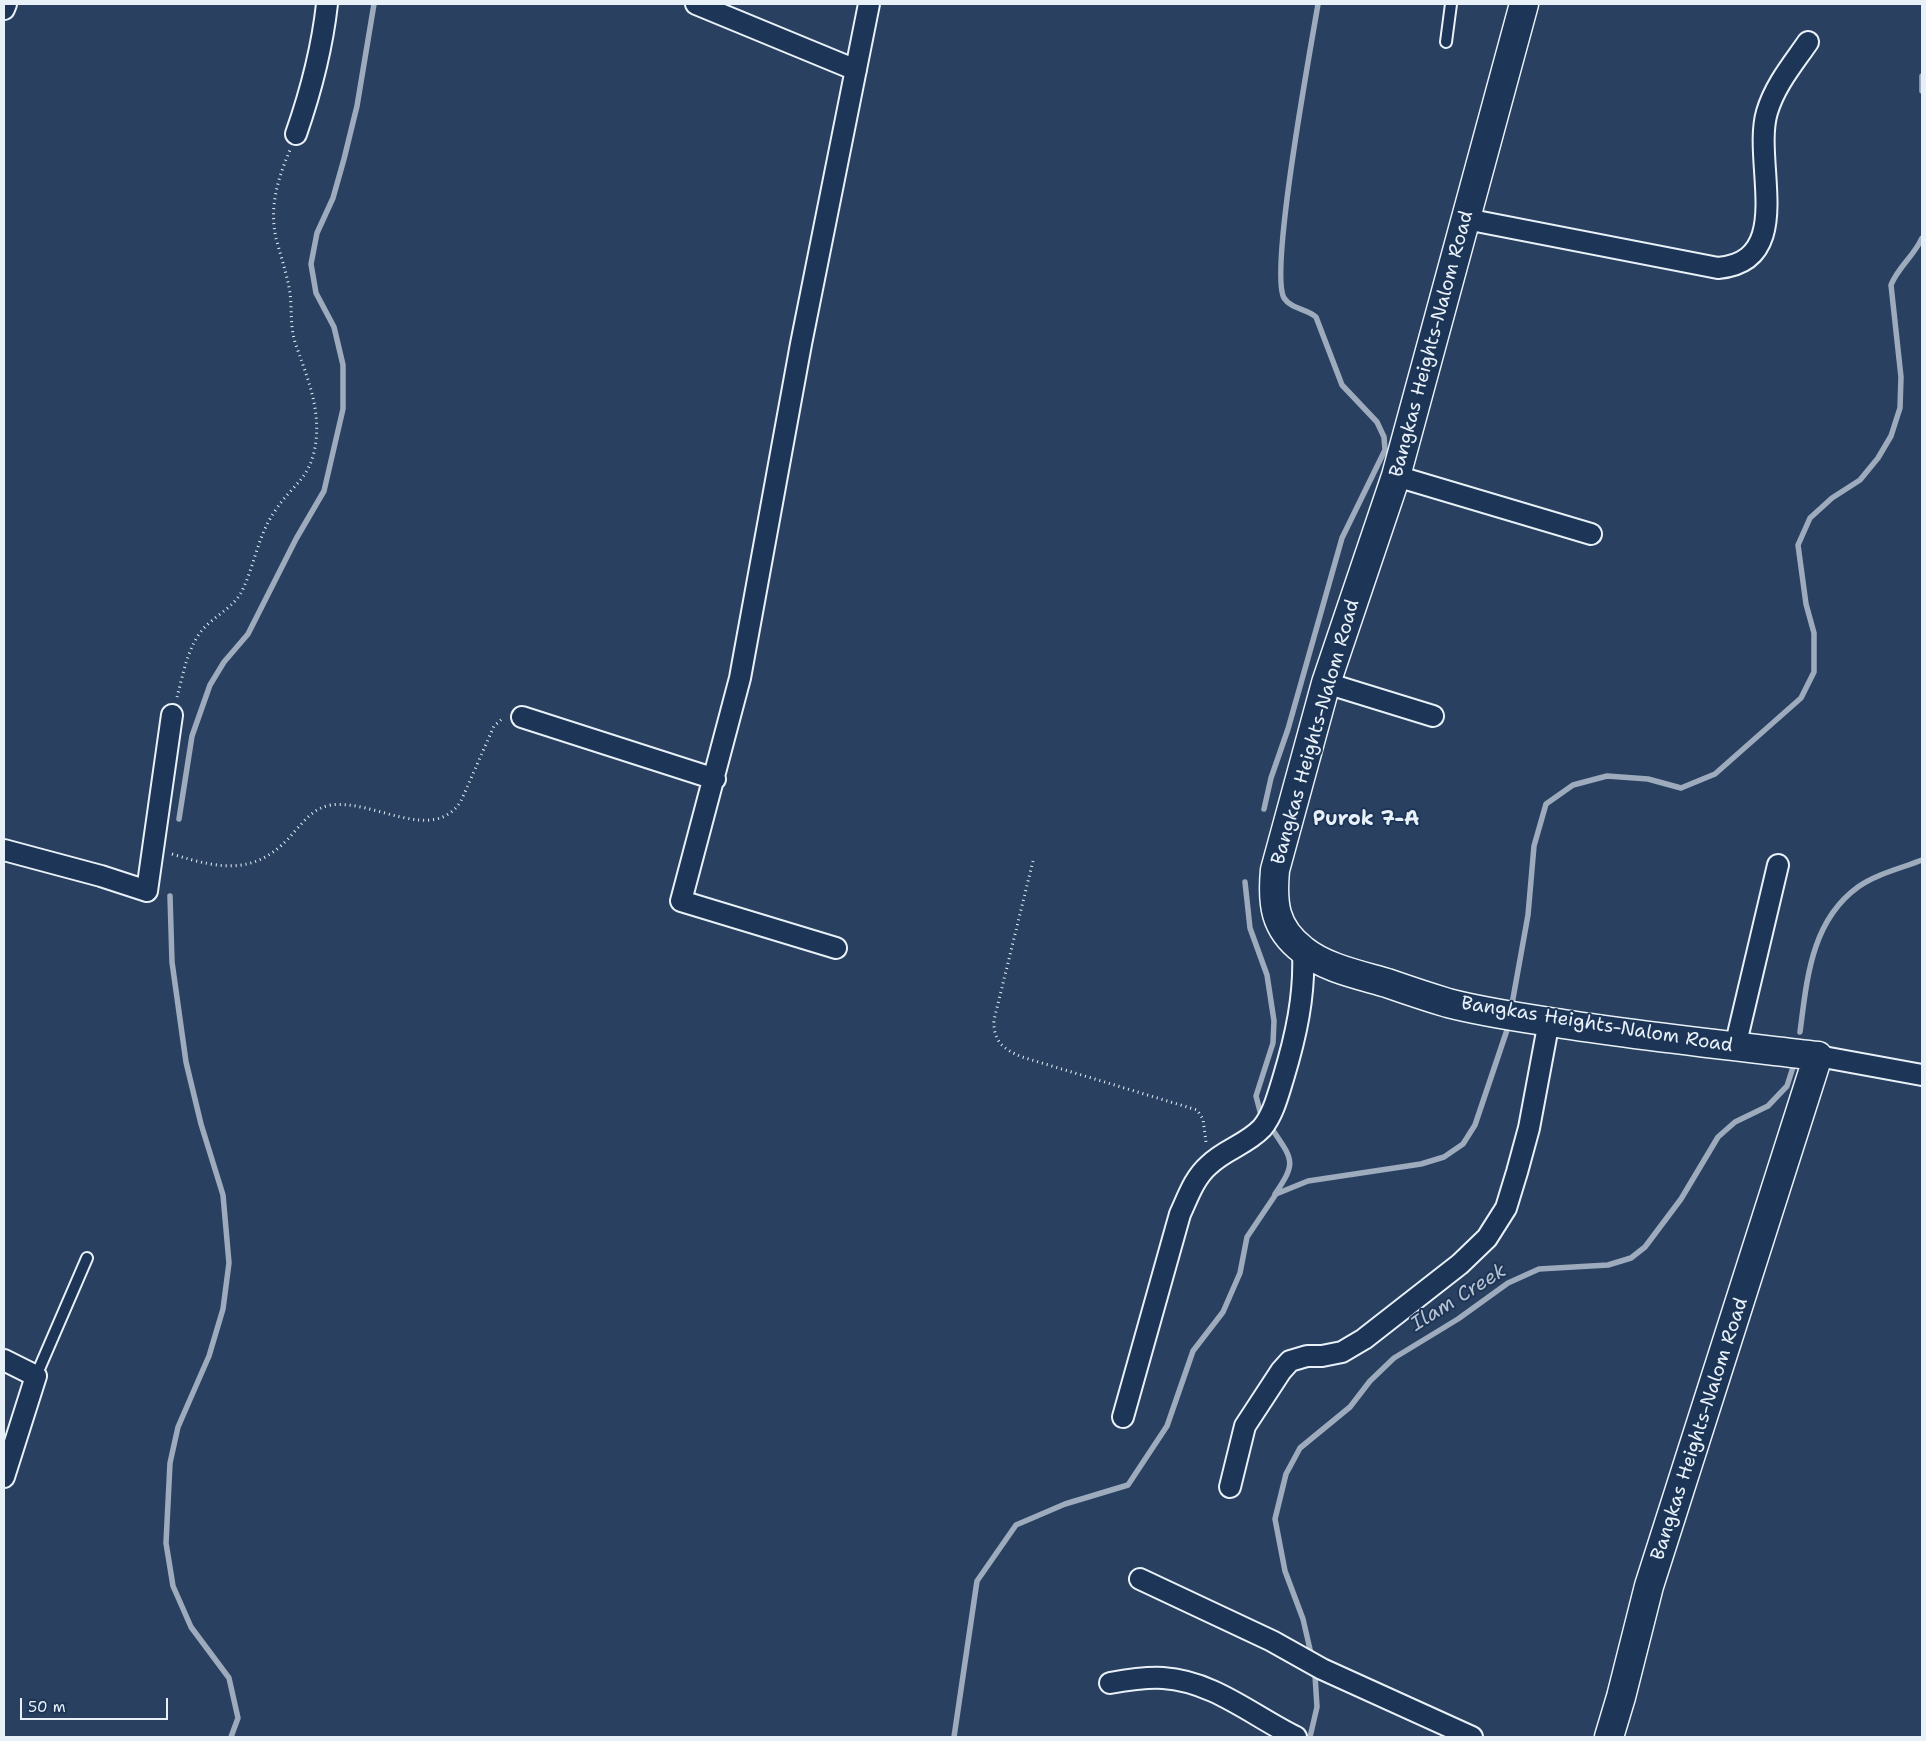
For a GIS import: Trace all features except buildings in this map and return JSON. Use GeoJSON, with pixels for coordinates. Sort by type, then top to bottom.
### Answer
{"type":"FeatureCollection","features":[{"type":"Feature","properties":{"kind":"street"},"geometry":{"type":"LineString","coordinates":[[4,9],[6,4]]}},
{"type":"Feature","properties":{"kind":"street"},"geometry":{"type":"LineString","coordinates":[[296,134],[314,80],[323,38],[327,4]]}},
{"type":"Feature","properties":{"kind":"street"},"geometry":{"type":"LineString","coordinates":[[696,4],[856,70]]}},
{"type":"Feature","properties":{"kind":"street"},"geometry":{"type":"LineString","coordinates":[[836,948],[681,901],[715,779],[740,678],[801,344],[869,4]]}},
{"type":"Feature","properties":{"kind":"street","name":"Bangkas Heights-Nalom Road"},"geometry":{"type":"LineString","coordinates":[[1524,4],[1396,476],[1326,683],[1275,870],[1272,898],[1277,917],[1290,938],[1304,951],[1362,976],[1448,1002],[1493,1013],[1639,1036],[1818,1056],[1760,1243],[1649,1586],[1622,1697],[1609,1737]]}},
{"type":"Feature","properties":{"kind":"street"},"geometry":{"type":"LineString","coordinates":[[1466,219],[1718,268],[1734,266],[1749,259],[1760,245],[1766,218],[1763,150],[1767,113],[1778,86],[1808,42]]}},
{"type":"Feature","properties":{"kind":"street"},"geometry":{"type":"LineString","coordinates":[[1396,476],[1590,534]]}},
{"type":"Feature","properties":{"kind":"street"},"geometry":{"type":"LineString","coordinates":[[1326,683],[1432,716]]}},
{"type":"Feature","properties":{"kind":"street"},"geometry":{"type":"LineString","coordinates":[[4,850],[101,876],[147,891],[172,715]]}},
{"type":"Feature","properties":{"kind":"street"},"geometry":{"type":"LineString","coordinates":[[522,717],[715,779]]}},
{"type":"Feature","properties":{"kind":"street"},"geometry":{"type":"LineString","coordinates":[[1735,1047],[1778,865]]}},
{"type":"Feature","properties":{"kind":"street"},"geometry":{"type":"LineString","coordinates":[[1123,1417],[1180,1214],[1194,1184],[1208,1164],[1226,1152],[1245,1143],[1263,1126],[1276,1102],[1301,1011],[1304,951]]}},
{"type":"Feature","properties":{"kind":"street"},"geometry":{"type":"LineString","coordinates":[[1230,1487],[1245,1426],[1290,1361],[1307,1356],[1322,1356],[1342,1352],[1364,1339],[1460,1264],[1486,1238],[1506,1208],[1517,1172],[1529,1128],[1549,1021]]}},
{"type":"Feature","properties":{"kind":"street"},"geometry":{"type":"LineString","coordinates":[[1818,1056],[1922,1075]]}},
{"type":"Feature","properties":{"kind":"street"},"geometry":{"type":"LineString","coordinates":[[4,1360],[36,1376],[4,1477]]}},
{"type":"Feature","properties":{"kind":"street"},"geometry":{"type":"LineString","coordinates":[[1140,1579],[1272,1641],[1322,1669],[1472,1737]]}},
{"type":"Feature","properties":{"kind":"street"},"geometry":{"type":"LineString","coordinates":[[1110,1683],[1137,1678],[1164,1678],[1191,1683],[1218,1694],[1296,1737]]}},
{"type":"Feature","properties":{"kind":"lane"},"geometry":{"type":"LineString","coordinates":[[1446,42],[1451,4]]}},
{"type":"Feature","properties":{"kind":"lane"},"geometry":{"type":"LineString","coordinates":[[36,1376],[87,1258]]}},
{"type":"Feature","properties":{"kind":"path"},"geometry":{"type":"LineString","coordinates":[[172,715],[193,644],[204,628],[224,612],[241,593],[254,564],[262,532],[276,509],[297,486],[311,464],[313,456],[316,440],[314,395],[294,340],[290,315],[290,295],[276,236],[274,207],[277,182],[296,134]]}},
{"type":"Feature","properties":{"kind":"path"},"geometry":{"type":"LineString","coordinates":[[153,848],[220,867],[246,866],[278,850],[306,818],[320,807],[358,806],[418,820],[435,821],[445,818],[455,811],[461,801],[494,726],[503,718],[512,715],[522,717]]}},
{"type":"Feature","properties":{"kind":"path"},"geometry":{"type":"LineString","coordinates":[[1033,861],[994,1020],[996,1037],[1008,1051],[1022,1057],[1197,1110],[1203,1118],[1208,1164]]}},
{"type":"Feature","properties":{"kind":"waterway"},"geometry":{"type":"LineString","coordinates":[[179,819],[192,736],[210,685],[224,662],[248,634],[296,539],[324,491],[343,409],[343,365],[334,327],[316,293],[311,264],[317,233],[333,198],[357,106],[374,4]]}},
{"type":"Feature","properties":{"kind":"waterway"},"geometry":{"type":"LineString","coordinates":[[1264,809],[1271,778],[1288,729],[1342,538],[1385,450],[1384,437],[1377,422],[1342,385],[1316,317],[1287,302],[1284,298],[1281,279],[1286,204],[1318,4]]}},
{"type":"Feature","properties":{"kind":"waterway"},"geometry":{"type":"LineString","coordinates":[[1922,76],[1922,91]]}},
{"type":"Feature","properties":{"kind":"waterway"},"geometry":{"type":"LineString","coordinates":[[1512,1004],[1528,915],[1534,846],[1546,804],[1573,785],[1607,776],[1648,779],[1681,788],[1715,774],[1801,698],[1814,672],[1814,633],[1806,604],[1798,545],[1810,518],[1832,498],[1860,480],[1878,458],[1891,436],[1900,408],[1901,377],[1891,285],[1922,238]]}},
{"type":"Feature","properties":{"kind":"waterway","name":"Ilam Creek"},"geometry":{"type":"LineString","coordinates":[[1800,1032],[1805,992],[1814,952],[1830,917],[1842,901],[1865,882],[1922,860]]}},
{"type":"Feature","properties":{"kind":"waterway"},"geometry":{"type":"LineString","coordinates":[[1245,882],[1250,928],[1267,975],[1274,1021],[1273,1043],[1256,1096],[1261,1115]]}},
{"type":"Feature","properties":{"kind":"waterway"},"geometry":{"type":"LineString","coordinates":[[170,896],[172,962],[186,1062],[201,1124],[223,1195],[229,1263],[223,1309],[209,1356],[178,1427],[170,1463],[166,1543],[173,1586],[191,1627],[229,1678],[238,1718],[231,1737]]}},
{"type":"Feature","properties":{"kind":"waterway"},"geometry":{"type":"LineString","coordinates":[[954,1737],[977,1581],[1016,1525],[1065,1504],[1128,1485],[1167,1426],[1193,1351],[1223,1312],[1240,1273],[1247,1237],[1276,1194],[1308,1181],[1421,1164],[1444,1157],[1463,1144],[1475,1125],[1508,1027]]}},
{"type":"Feature","properties":{"kind":"waterway","name":"Ilam Creek"},"geometry":{"type":"LineString","coordinates":[[1312,1658],[1303,1619],[1285,1571],[1275,1519],[1286,1474],[1300,1448],[1350,1407],[1370,1381],[1394,1358],[1458,1319],[1508,1283],[1539,1269],[1608,1265],[1631,1258],[1645,1247],[1681,1199],[1718,1137],[1735,1122],[1768,1106],[1787,1086],[1795,1061]]}},
{"type":"Feature","properties":{"kind":"waterway"},"geometry":{"type":"LineString","coordinates":[[1272,1129],[1290,1161],[1287,1175],[1275,1194]]}},
{"type":"Feature","properties":{"kind":"waterway","name":"Ilam Creek"},"geometry":{"type":"LineString","coordinates":[[1310,1737],[1317,1707],[1315,1675]]}},
{"type":"Feature","properties":{"kind":"district","name":"Purok 7-A"},"geometry":{"type":"Point","coordinates":[1366,820]}}]}
